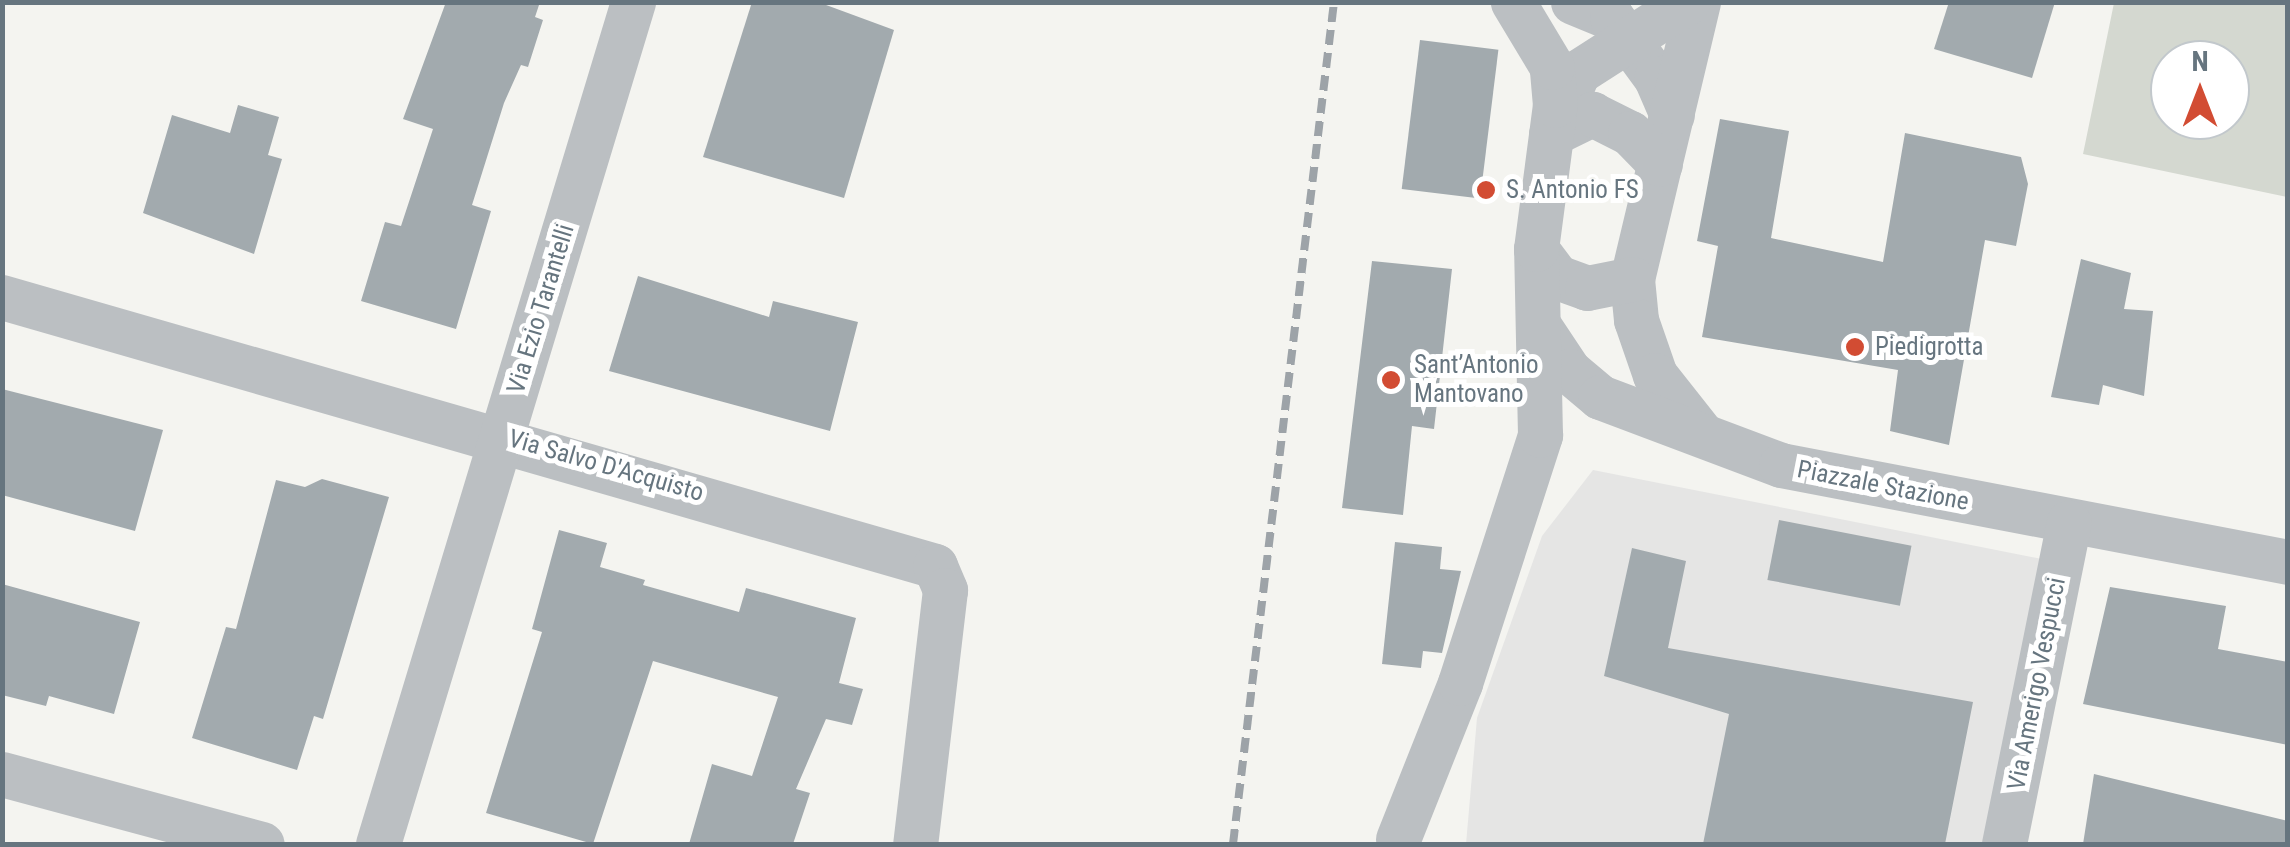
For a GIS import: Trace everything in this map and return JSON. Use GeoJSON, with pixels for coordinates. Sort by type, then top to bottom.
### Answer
{"type":"FeatureCollection","features":[{"type":"Feature","properties":{"kind":"street","name":"Via Ezio Tarantelli"},"geometry":{"type":"LineString","coordinates":[[378,844],[633,2]]}},
{"type":"Feature","properties":{"kind":"street"},"geometry":{"type":"LineString","coordinates":[[1398,839],[1460,684],[1540,435],[1536,249],[1551,134],[1552,67],[1514,2]]}},
{"type":"Feature","properties":{"kind":"street"},"geometry":{"type":"LineString","coordinates":[[1573,2],[1612,18],[1672,115]]}},
{"type":"Feature","properties":{"kind":"street"},"geometry":{"type":"LineString","coordinates":[[1551,134],[1578,72],[1688,2]]}},
{"type":"Feature","properties":{"kind":"street","name":"Piazzale Stazione"},"geometry":{"type":"LineString","coordinates":[[1698,2],[1632,279],[1655,376],[1701,433]]}},
{"type":"Feature","properties":{"kind":"street"},"geometry":{"type":"LineString","coordinates":[[1551,134],[1592,114],[1630,134],[1660,164]]}},
{"type":"Feature","properties":{"kind":"street"},"geometry":{"type":"LineString","coordinates":[[1536,249],[1556,277],[1587,288],[1632,279]]}},
{"type":"Feature","properties":{"kind":"street","name":"Via Salvo D'Acquisto"},"geometry":{"type":"LineString","coordinates":[[2,297],[503,436],[935,566],[945,590],[915,844]]}},
{"type":"Feature","properties":{"kind":"street","name":"Piazzale Stazione"},"geometry":{"type":"LineString","coordinates":[[1539,326],[1569,370],[1600,397],[1781,465],[2288,562]]}},
{"type":"Feature","properties":{"kind":"street"},"geometry":{"type":"LineString","coordinates":[[1540,435],[1628,380],[1648,352]]}},
{"type":"Feature","properties":{"kind":"street","name":"Via Amerigo Vespucci"},"geometry":{"type":"LineString","coordinates":[[2004,844],[2069,523]]}},
{"type":"Feature","properties":{"kind":"street"},"geometry":{"type":"LineString","coordinates":[[2,774],[262,844]]}},
{"type":"Feature","properties":{"kind":"shaded area"},"geometry":{"type":"Polygon","coordinates":[[[2114,3],[2287,3],[2287,197],[2083,154],[2114,3]]]}},
{"type":"Feature","properties":{"kind":"shaded area"},"geometry":{"type":"Polygon","coordinates":[[[1593,470],[2077,566],[2024,844],[1466,844],[1477,718],[1542,536],[1593,470]]]}},
{"type":"Feature","properties":{"kind":"building"},"geometry":{"type":"Polygon","coordinates":[[[446,2],[540,2],[535,17],[543,20],[528,67],[521,65],[504,103],[472,205],[491,211],[456,329],[361,301],[385,222],[401,226],[433,129],[403,119],[446,2]]]}},
{"type":"Feature","properties":{"kind":"building"},"geometry":{"type":"Polygon","coordinates":[[[752,2],[818,2],[894,30],[844,198],[703,157],[752,2]]]}},
{"type":"Feature","properties":{"kind":"building"},"geometry":{"type":"Polygon","coordinates":[[[1949,2],[2055,2],[2032,78],[1934,49],[1949,2]]]}},
{"type":"Feature","properties":{"kind":"building"},"geometry":{"type":"Polygon","coordinates":[[[1420,40],[1498,50],[1480,199],[1402,189],[1420,40]]]}},
{"type":"Feature","properties":{"kind":"building"},"geometry":{"type":"Polygon","coordinates":[[[238,105],[279,117],[268,155],[282,159],[254,254],[143,213],[172,115],[230,133],[238,105]]]}},
{"type":"Feature","properties":{"kind":"building"},"geometry":{"type":"Polygon","coordinates":[[[1720,119],[1789,131],[1771,238],[1883,262],[1905,133],[2021,157],[2028,184],[2016,246],[1985,240],[1949,445],[1890,431],[1898,370],[1702,337],[1718,246],[1697,241],[1720,119]]]}},
{"type":"Feature","properties":{"kind":"building"},"geometry":{"type":"Polygon","coordinates":[[[2081,259],[2131,273],[2124,309],[2153,311],[2144,396],[2103,385],[2099,405],[2051,397],[2081,259]]]}},
{"type":"Feature","properties":{"kind":"building"},"geometry":{"type":"Polygon","coordinates":[[[1372,261],[1452,269],[1434,429],[1412,426],[1403,515],[1342,508],[1372,261]]]}},
{"type":"Feature","properties":{"kind":"building"},"geometry":{"type":"Polygon","coordinates":[[[638,276],[769,317],[773,301],[858,322],[830,431],[609,371],[638,276]]]}},
{"type":"Feature","properties":{"kind":"building"},"geometry":{"type":"Polygon","coordinates":[[[2,389],[163,430],[135,531],[2,495],[2,389]]]}},
{"type":"Feature","properties":{"kind":"building"},"geometry":{"type":"Polygon","coordinates":[[[322,479],[389,497],[323,719],[314,716],[297,770],[192,738],[226,627],[236,629],[276,480],[305,487],[322,479]]]}},
{"type":"Feature","properties":{"kind":"building"},"geometry":{"type":"Polygon","coordinates":[[[1779,520],[1912,546],[1900,606],[1767,580],[1779,520]]]}},
{"type":"Feature","properties":{"kind":"building"},"geometry":{"type":"Polygon","coordinates":[[[559,530],[607,543],[600,567],[645,580],[643,585],[739,612],[746,588],[856,618],[839,683],[863,689],[852,725],[826,719],[796,789],[810,793],[793,844],[689,844],[712,764],[752,776],[778,697],[653,661],[593,844],[486,813],[542,632],[532,629],[559,530]]]}},
{"type":"Feature","properties":{"kind":"building"},"geometry":{"type":"Polygon","coordinates":[[[1395,542],[1442,547],[1440,569],[1461,571],[1442,653],[1423,651],[1421,668],[1382,664],[1395,542]]]}},
{"type":"Feature","properties":{"kind":"building"},"geometry":{"type":"Polygon","coordinates":[[[1632,548],[1686,561],[1668,648],[1973,702],[1945,844],[1703,844],[1729,714],[1604,676],[1632,548]]]}},
{"type":"Feature","properties":{"kind":"building"},"geometry":{"type":"Polygon","coordinates":[[[2,584],[140,622],[114,714],[49,696],[46,706],[2,695],[2,584]]]}},
{"type":"Feature","properties":{"kind":"building"},"geometry":{"type":"Polygon","coordinates":[[[2110,587],[2226,606],[2218,649],[2288,662],[2288,745],[2083,704],[2110,587]]]}},
{"type":"Feature","properties":{"kind":"building"},"geometry":{"type":"Polygon","coordinates":[[[2094,774],[2288,821],[2288,844],[2083,844],[2094,774]]]}},
{"type":"Feature","properties":{"kind":"railway"},"geometry":{"type":"LineString","coordinates":[[1233,844],[1334,2]]}},
{"type":"Feature","properties":{"kind":"place","name":"S. Antonio FS"},"geometry":{"type":"Point","coordinates":[1486,190]}},
{"type":"Feature","properties":{"kind":"place","name":"Piedigrotta"},"geometry":{"type":"Point","coordinates":[1855,347]}},
{"type":"Feature","properties":{"kind":"place","name":"Sant’Antonio Mantovano"},"geometry":{"type":"Point","coordinates":[1391,380]}}]}
